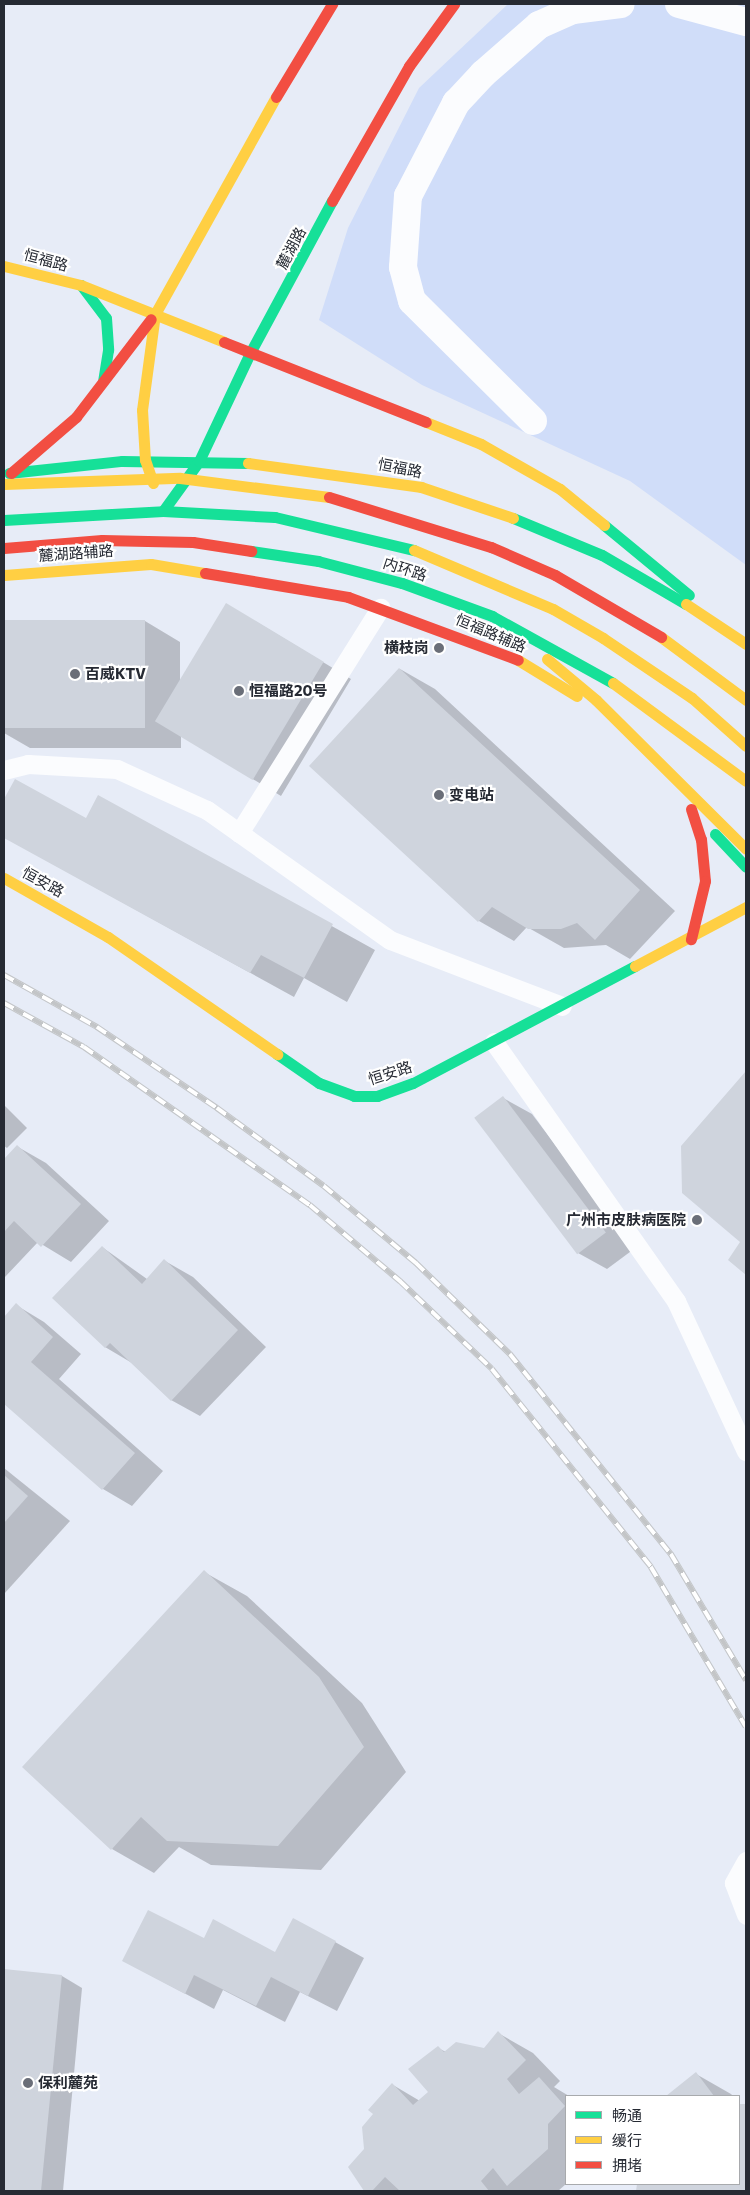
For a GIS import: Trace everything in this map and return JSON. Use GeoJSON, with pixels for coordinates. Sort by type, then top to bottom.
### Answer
{"type":"FeatureCollection","features":[{"type":"Feature","properties":{"kind":"main road"},"geometry":{"type":"LineString","coordinates":[[7,473],[76,418],[155,314],[227,178],[332,4]]}},
{"type":"Feature","properties":{"kind":"main road","name":"麓湖路"},"geometry":{"type":"LineString","coordinates":[[163,511],[199,461],[250,353],[368,135],[409,66],[454,4]]}},
{"type":"Feature","properties":{"kind":"main road","name":"恒福路"},"geometry":{"type":"LineString","coordinates":[[4,266],[81,286],[155,314],[250,353],[440,426],[519,465],[617,532],[746,644]]}},
{"type":"Feature","properties":{"kind":"main road"},"geometry":{"type":"LineString","coordinates":[[81,286],[106,318],[108,350],[102,385]]}},
{"type":"Feature","properties":{"kind":"main road"},"geometry":{"type":"LineString","coordinates":[[155,314],[142,410],[145,460],[163,511]]}},
{"type":"Feature","properties":{"kind":"main road","name":"恒福路"},"geometry":{"type":"LineString","coordinates":[[7,473],[145,460],[199,461],[342,472],[421,487],[488,508],[602,555],[726,628]]}},
{"type":"Feature","properties":{"kind":"main road"},"geometry":{"type":"LineString","coordinates":[[4,484],[112,477],[180,478],[309,492],[374,508],[474,541],[555,575],[667,640],[746,700]]}},
{"type":"Feature","properties":{"kind":"main road"},"geometry":{"type":"LineString","coordinates":[[4,520],[163,511],[275,516],[423,552],[553,609],[648,666],[746,746]]}},
{"type":"Feature","properties":{"kind":"main road","name":"内环路"},"geometry":{"type":"LineString","coordinates":[[4,548],[102,540],[193,542],[327,563],[447,598],[527,634],[623,688],[746,781]]}},
{"type":"Feature","properties":{"kind":"main road","name":"麓湖路辅路"},"geometry":{"type":"LineString","coordinates":[[4,575],[151,564]]}},
{"type":"Feature","properties":{"kind":"main road","name":"恒福路辅路"},"geometry":{"type":"LineString","coordinates":[[151,564],[279,583],[380,608],[477,642],[533,668],[574,694],[606,722],[746,867]]}},
{"type":"Feature","properties":{"kind":"main road"},"geometry":{"type":"LineString","coordinates":[[447,598],[569,676],[746,849]]}},
{"type":"Feature","properties":{"kind":"main road"},"geometry":{"type":"LineString","coordinates":[[691,809],[701,839],[705,881],[691,939]]}},
{"type":"Feature","properties":{"kind":"main road","name":"恒安路"},"geometry":{"type":"LineString","coordinates":[[4,878],[108,937],[337,1091],[377,1096],[494,1042],[691,939],[746,907]]}},
{"type":"Feature","properties":{"kind":"street"},"geometry":{"type":"LineString","coordinates":[[532,421],[412,301],[403,266],[408,196],[456,103],[483,74],[539,25],[573,10],[621,4]]}},
{"type":"Feature","properties":{"kind":"street"},"geometry":{"type":"LineString","coordinates":[[679,4],[746,22]]}},
{"type":"Feature","properties":{"kind":"street"},"geometry":{"type":"LineString","coordinates":[[606,722],[648,666]]}},
{"type":"Feature","properties":{"kind":"lane"},"geometry":{"type":"LineString","coordinates":[[239,833],[380,608]]}},
{"type":"Feature","properties":{"kind":"lane"},"geometry":{"type":"LineString","coordinates":[[4,770],[28,764],[117,769],[207,810],[390,940],[562,1006]]}},
{"type":"Feature","properties":{"kind":"lane"},"geometry":{"type":"LineString","coordinates":[[494,1042],[676,1302],[746,1451]]}},
{"type":"Feature","properties":{"kind":"lane"},"geometry":{"type":"LineString","coordinates":[[746,1861],[734,1883],[746,1914]]}},
{"type":"Feature","properties":{"kind":"shaded area"},"geometry":{"type":"Polygon","coordinates":[[[508,4],[746,4],[746,565],[630,481],[422,385],[319,320],[348,228],[419,88],[508,4]]]}},
{"type":"Feature","properties":{"kind":"building","name":"恒福路20号"},"geometry":{"type":"Polygon","coordinates":[[[226,603],[324,662],[253,780],[155,721],[226,603]]]}},
{"type":"Feature","properties":{"kind":"building","name":"百威KTV"},"geometry":{"type":"Polygon","coordinates":[[[4,620],[145,620],[145,728],[4,728],[4,620]]]}},
{"type":"Feature","properties":{"kind":"building","name":"变电站"},"geometry":{"type":"Polygon","coordinates":[[[399,668],[640,890],[595,940],[577,923],[561,929],[528,929],[492,907],[478,922],[309,766],[399,668]]]}},
{"type":"Feature","properties":{"kind":"building"},"geometry":{"type":"Polygon","coordinates":[[[15,779],[86,818],[98,795],[333,924],[304,978],[261,955],[250,973],[4,838],[4,799],[15,779]]]}},
{"type":"Feature","properties":{"kind":"building"},"geometry":{"type":"Polygon","coordinates":[[[746,1071],[746,1275],[728,1260],[740,1242],[682,1193],[681,1146],[746,1071]]]}},
{"type":"Feature","properties":{"kind":"building"},"geometry":{"type":"Polygon","coordinates":[[[503,1096],[606,1233],[577,1254],[474,1118],[503,1096]]]}},
{"type":"Feature","properties":{"kind":"building"},"geometry":{"type":"Polygon","coordinates":[[[17,1145],[81,1204],[41,1247],[14,1221],[4,1232],[4,1159],[17,1145]]]}},
{"type":"Feature","properties":{"kind":"building"},"geometry":{"type":"Polygon","coordinates":[[[102,1246],[142,1284],[164,1259],[238,1330],[171,1401],[110,1343],[105,1348],[52,1298],[102,1246]]]}},
{"type":"Feature","properties":{"kind":"building"},"geometry":{"type":"Polygon","coordinates":[[[16,1303],[53,1337],[31,1362],[135,1453],[102,1490],[4,1404],[4,1317],[16,1303]]]}},
{"type":"Feature","properties":{"kind":"building"},"geometry":{"type":"Polygon","coordinates":[[[4,1475],[28,1496],[4,1523],[4,1475]]]}},
{"type":"Feature","properties":{"kind":"building"},"geometry":{"type":"Polygon","coordinates":[[[204,1570],[319,1677],[364,1747],[278,1846],[167,1841],[141,1817],[111,1850],[22,1767],[204,1570]]]}},
{"type":"Feature","properties":{"kind":"building"},"geometry":{"type":"Polygon","coordinates":[[[148,1910],[204,1938],[213,1919],[275,1952],[293,1918],[336,1941],[308,1996],[271,1977],[256,2006],[194,1975],[185,1994],[122,1961],[148,1910]]]}},
{"type":"Feature","properties":{"kind":"building","name":"保利麓苑"},"geometry":{"type":"Polygon","coordinates":[[[4,1969],[62,1975],[41,2191],[4,2191],[4,1969]]]}},
{"type":"Feature","properties":{"kind":"building"},"geometry":{"type":"Polygon","coordinates":[[[498,2031],[526,2060],[507,2079],[519,2094],[539,2077],[565,2106],[548,2124],[548,2149],[507,2186],[493,2168],[481,2181],[489,2191],[400,2191],[385,2177],[372,2191],[364,2191],[348,2167],[364,2149],[362,2127],[373,2114],[368,2110],[392,2083],[413,2105],[428,2092],[408,2069],[438,2046],[444,2052],[456,2042],[484,2048],[498,2031]]]}},
{"type":"Feature","properties":{"kind":"building"},"geometry":{"type":"Polygon","coordinates":[[[696,2072],[713,2095],[667,2095],[696,2072]]]}},
{"type":"Feature","properties":{"kind":"building"},"geometry":{"type":"Polygon","coordinates":[[[740,2104],[746,2104],[746,2191],[636,2191],[637,2185],[740,2185],[740,2104]]]}},
{"type":"Feature","properties":{"kind":"railway"},"geometry":{"type":"LineString","coordinates":[[4,975],[97,1027],[217,1108],[324,1186],[416,1263],[510,1354],[671,1554],[746,1680]]}},
{"type":"Feature","properties":{"kind":"railway"},"geometry":{"type":"LineString","coordinates":[[4,1003],[84,1047],[310,1205],[400,1281],[492,1369],[651,1567],[746,1727]]}},
{"type":"Feature","properties":{"kind":"traffic: fast"},"geometry":{"type":"LineString","coordinates":[[163,511],[199,461],[250,353],[332,201]]}},
{"type":"Feature","properties":{"kind":"traffic: fast"},"geometry":{"type":"LineString","coordinates":[[81,285],[106,318],[108,350],[103,380]]}},
{"type":"Feature","properties":{"kind":"traffic: fast"},"geometry":{"type":"LineString","coordinates":[[9,473],[122,461],[248,463]]}},
{"type":"Feature","properties":{"kind":"traffic: fast"},"geometry":{"type":"LineString","coordinates":[[4,520],[163,511],[275,517],[414,550]]}},
{"type":"Feature","properties":{"kind":"traffic: fast"},"geometry":{"type":"LineString","coordinates":[[513,518],[602,555],[686,604]]}},
{"type":"Feature","properties":{"kind":"traffic: fast"},"geometry":{"type":"LineString","coordinates":[[604,525],[689,595]]}},
{"type":"Feature","properties":{"kind":"traffic: fast"},"geometry":{"type":"LineString","coordinates":[[251,551],[318,561],[402,583],[492,616],[613,683]]}},
{"type":"Feature","properties":{"kind":"traffic: fast"},"geometry":{"type":"LineString","coordinates":[[715,834],[746,867]]}},
{"type":"Feature","properties":{"kind":"traffic: fast"},"geometry":{"type":"LineString","coordinates":[[277,1054],[319,1083],[354,1096],[377,1096],[413,1083],[635,966]]}},
{"type":"Feature","properties":{"kind":"traffic: slow"},"geometry":{"type":"LineString","coordinates":[[153,483],[145,460],[142,410],[155,314],[276,97]]}},
{"type":"Feature","properties":{"kind":"traffic: slow"},"geometry":{"type":"LineString","coordinates":[[4,266],[81,285],[224,342]]}},
{"type":"Feature","properties":{"kind":"traffic: slow"},"geometry":{"type":"LineString","coordinates":[[426,422],[481,444],[560,489],[604,525]]}},
{"type":"Feature","properties":{"kind":"traffic: slow"},"geometry":{"type":"LineString","coordinates":[[248,463],[421,487],[513,518]]}},
{"type":"Feature","properties":{"kind":"traffic: slow"},"geometry":{"type":"LineString","coordinates":[[4,484],[180,478],[329,497]]}},
{"type":"Feature","properties":{"kind":"traffic: slow"},"geometry":{"type":"LineString","coordinates":[[414,550],[553,609],[603,638],[692,698],[746,746]]}},
{"type":"Feature","properties":{"kind":"traffic: slow"},"geometry":{"type":"LineString","coordinates":[[4,575],[151,564],[205,573]]}},
{"type":"Feature","properties":{"kind":"traffic: slow"},"geometry":{"type":"LineString","coordinates":[[686,604],[746,644]]}},
{"type":"Feature","properties":{"kind":"traffic: slow"},"geometry":{"type":"LineString","coordinates":[[661,637],[746,700]]}},
{"type":"Feature","properties":{"kind":"traffic: slow"},"geometry":{"type":"LineString","coordinates":[[547,659],[596,700],[746,849]]}},
{"type":"Feature","properties":{"kind":"traffic: slow"},"geometry":{"type":"LineString","coordinates":[[518,660],[577,696]]}},
{"type":"Feature","properties":{"kind":"traffic: slow"},"geometry":{"type":"LineString","coordinates":[[613,683],[746,781]]}},
{"type":"Feature","properties":{"kind":"traffic: slow"},"geometry":{"type":"LineString","coordinates":[[4,878],[108,937],[277,1054]]}},
{"type":"Feature","properties":{"kind":"traffic: slow"},"geometry":{"type":"LineString","coordinates":[[635,966],[746,907]]}},
{"type":"Feature","properties":{"kind":"traffic: jam"},"geometry":{"type":"LineString","coordinates":[[276,97],[332,4]]}},
{"type":"Feature","properties":{"kind":"traffic: jam"},"geometry":{"type":"LineString","coordinates":[[332,201],[409,66],[454,4]]}},
{"type":"Feature","properties":{"kind":"traffic: jam"},"geometry":{"type":"LineString","coordinates":[[11,473],[76,417],[151,319]]}},
{"type":"Feature","properties":{"kind":"traffic: jam"},"geometry":{"type":"LineString","coordinates":[[224,342],[426,422]]}},
{"type":"Feature","properties":{"kind":"traffic: jam"},"geometry":{"type":"LineString","coordinates":[[329,497],[491,547],[555,575],[661,637]]}},
{"type":"Feature","properties":{"kind":"traffic: jam"},"geometry":{"type":"LineString","coordinates":[[4,548],[102,540],[193,542],[251,551]]}},
{"type":"Feature","properties":{"kind":"traffic: jam"},"geometry":{"type":"LineString","coordinates":[[205,573],[348,597],[518,660]]}},
{"type":"Feature","properties":{"kind":"traffic: jam"},"geometry":{"type":"LineString","coordinates":[[691,809],[701,839],[705,881],[691,939]]}},
{"type":"Feature","properties":{"kind":"place","name":"横枝岗"},"geometry":{"type":"Point","coordinates":[439,648]}},
{"type":"Feature","properties":{"kind":"place","name":"百威KTV"},"geometry":{"type":"Point","coordinates":[75,674]}},
{"type":"Feature","properties":{"kind":"place","name":"恒福路20号"},"geometry":{"type":"Point","coordinates":[239,691]}},
{"type":"Feature","properties":{"kind":"place","name":"变电站"},"geometry":{"type":"Point","coordinates":[439,795]}},
{"type":"Feature","properties":{"kind":"place","name":"广州市皮肤病医院"},"geometry":{"type":"Point","coordinates":[697,1220]}},
{"type":"Feature","properties":{"kind":"place","name":"保利麓苑"},"geometry":{"type":"Point","coordinates":[28,2083]}}]}
